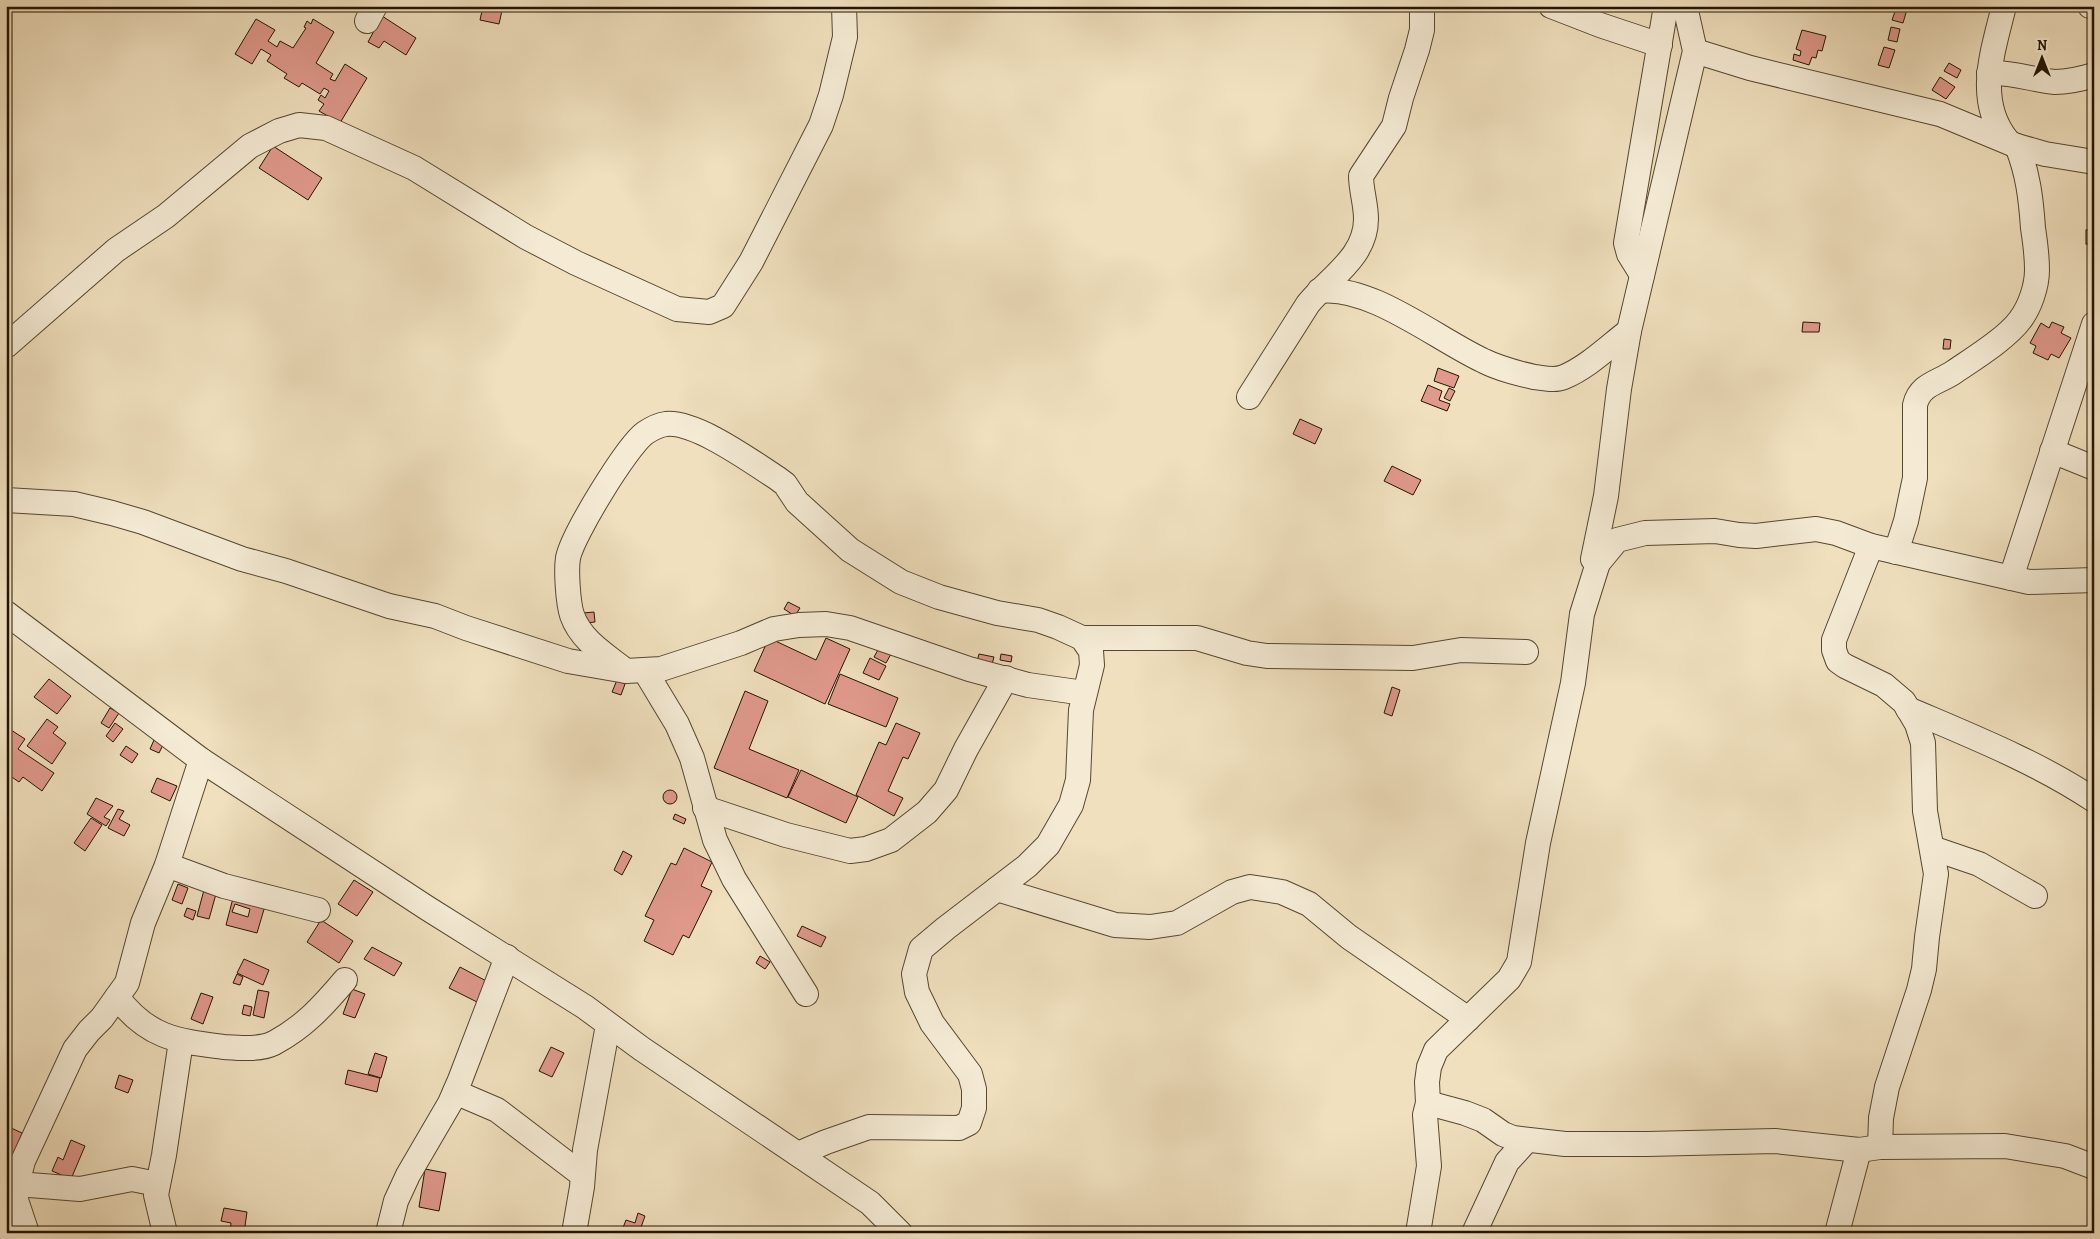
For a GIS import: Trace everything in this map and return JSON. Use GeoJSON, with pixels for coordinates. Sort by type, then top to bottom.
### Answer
{"type":"FeatureCollection","features":[{"type":"Feature","properties":{"kind":"street"},"geometry":{"type":"LineString","coordinates":[[6,346],[116,250],[166,216],[250,146],[279,131],[299,125],[326,128],[414,168],[526,237],[576,263],[676,309],[709,312],[723,306],[751,262],[821,125],[831,95],[845,37],[844,6]]}},
{"type":"Feature","properties":{"kind":"street"},"geometry":{"type":"LineString","coordinates":[[1249,397],[1297,320],[1319,291],[1348,264],[1364,238],[1366,218],[1361,176],[1390,134],[1397,118],[1401,98],[1422,30],[1422,6]]}},
{"type":"Feature","properties":{"kind":"street"},"geometry":{"type":"LineString","coordinates":[[1551,6],[1660,45]]}},
{"type":"Feature","properties":{"kind":"street"},"geometry":{"type":"LineString","coordinates":[[1642,275],[1629,254],[1626,243],[1666,6]]}},
{"type":"Feature","properties":{"kind":"street"},"geometry":{"type":"LineString","coordinates":[[1598,563],[1593,559],[1606,496],[1619,389],[1629,331],[1695,51],[1685,6]]}},
{"type":"Feature","properties":{"kind":"street"},"geometry":{"type":"LineString","coordinates":[[1896,552],[1906,521],[1915,478],[1915,405],[1917,396],[1922,390],[1952,374],[2012,330],[2028,308],[2034,288],[2037,270],[2031,201],[2026,170],[2012,143],[1993,119],[1989,105],[1989,73],[2004,6]]}},
{"type":"Feature","properties":{"kind":"street"},"geometry":{"type":"LineString","coordinates":[[1695,51],[1750,68],[1940,114],[2045,154],[2094,162]]}},
{"type":"Feature","properties":{"kind":"street"},"geometry":{"type":"LineString","coordinates":[[1989,73],[2017,74],[2054,82],[2083,79],[2094,75]]}},
{"type":"Feature","properties":{"kind":"street"},"geometry":{"type":"LineString","coordinates":[[1319,291],[1341,289],[1356,294],[1424,326],[1482,360],[1507,370],[1550,379],[1563,378],[1584,365],[1629,331]]}},
{"type":"Feature","properties":{"kind":"street"},"geometry":{"type":"LineString","coordinates":[[2010,578],[2094,324]]}},
{"type":"Feature","properties":{"kind":"street"},"geometry":{"type":"LineString","coordinates":[[806,994],[734,879],[714,840],[692,758],[678,724],[636,671],[591,645],[572,616],[568,558],[582,525],[620,462],[644,434],[666,424],[678,425],[714,437],[785,484],[797,502],[850,550],[901,582],[949,600],[997,613],[1038,620],[1082,638],[1197,638],[1247,653],[1266,656],[1413,658],[1461,650],[1526,652]]}},
{"type":"Feature","properties":{"kind":"street"},"geometry":{"type":"LineString","coordinates":[[2052,451],[2094,468]]}},
{"type":"Feature","properties":{"kind":"street"},"geometry":{"type":"LineString","coordinates":[[6,500],[74,504],[112,513],[151,525],[242,559],[389,606],[436,616],[466,628],[568,660],[636,671],[661,668],[741,643],[774,630],[799,625],[826,624],[850,628],[969,669],[1028,685],[1084,693]]}},
{"type":"Feature","properties":{"kind":"street"},"geometry":{"type":"LineString","coordinates":[[1418,1233],[1429,1166],[1425,1115],[1428,1103],[1427,1082],[1429,1067],[1436,1050],[1509,979],[1519,962],[1538,843],[1573,683],[1582,614],[1598,563],[1618,540],[1645,533],[1715,531],[1756,536],[1816,529],[1836,533],[1871,546],[2029,582],[2094,580]]}},
{"type":"Feature","properties":{"kind":"street"},"geometry":{"type":"LineString","coordinates":[[1837,1233],[1881,1118],[1887,1087],[1919,990],[1924,969],[1926,937],[1936,879],[1925,811],[1923,743],[1917,724],[1904,702],[1884,685],[1845,666],[1838,660],[1834,650],[1834,640],[1871,546]]}},
{"type":"Feature","properties":{"kind":"street"},"geometry":{"type":"LineString","coordinates":[[6,613],[201,760],[426,908],[585,1007],[642,1050],[870,1203],[900,1233]]}},
{"type":"Feature","properties":{"kind":"street"},"geometry":{"type":"LineString","coordinates":[[798,1154],[869,1127],[959,1128],[969,1123],[974,1108],[974,1089],[970,1074],[932,1022],[917,992],[914,974],[921,949],[1027,866],[1048,845],[1071,805],[1078,780],[1081,710],[1092,659],[1091,651],[1082,638]]}},
{"type":"Feature","properties":{"kind":"street"},"geometry":{"type":"LineString","coordinates":[[705,808],[786,835],[850,851],[891,840],[927,812],[946,790],[966,749],[1006,678]]}},
{"type":"Feature","properties":{"kind":"street"},"geometry":{"type":"LineString","coordinates":[[1908,709],[2044,772],[2094,800]]}},
{"type":"Feature","properties":{"kind":"street"},"geometry":{"type":"LineString","coordinates":[[27,1233],[16,1200],[16,1184],[23,1161],[75,1049],[118,997],[127,983],[143,923],[167,865],[201,760]]}},
{"type":"Feature","properties":{"kind":"street"},"geometry":{"type":"LineString","coordinates":[[1932,848],[1979,864],[2035,896]]}},
{"type":"Feature","properties":{"kind":"street"},"geometry":{"type":"LineString","coordinates":[[167,865],[224,886],[318,910]]}},
{"type":"Feature","properties":{"kind":"street"},"geometry":{"type":"LineString","coordinates":[[997,889],[1115,925],[1150,927],[1177,923],[1232,892],[1250,887],[1282,892],[1309,904],[1349,937],[1468,1019]]}},
{"type":"Feature","properties":{"kind":"street"},"geometry":{"type":"LineString","coordinates":[[388,1233],[396,1201],[408,1175],[455,1092],[507,957]]}},
{"type":"Feature","properties":{"kind":"street"},"geometry":{"type":"LineString","coordinates":[[118,997],[128,1011],[151,1028],[181,1041],[243,1048],[272,1044],[314,1016],[345,980]]}},
{"type":"Feature","properties":{"kind":"street"},"geometry":{"type":"LineString","coordinates":[[574,1233],[582,1187],[585,1150],[608,1025]]}},
{"type":"Feature","properties":{"kind":"street"},"geometry":{"type":"LineString","coordinates":[[164,1233],[156,1195],[181,1041]]}},
{"type":"Feature","properties":{"kind":"street"},"geometry":{"type":"LineString","coordinates":[[455,1092],[497,1110],[577,1171]]}},
{"type":"Feature","properties":{"kind":"street"},"geometry":{"type":"LineString","coordinates":[[1428,1103],[1465,1112],[1483,1120],[1503,1134],[1527,1140],[1607,1145],[1775,1141],[1870,1148],[2005,1146],[2065,1156],[2094,1167]]}},
{"type":"Feature","properties":{"kind":"street"},"geometry":{"type":"LineString","coordinates":[[1474,1233],[1507,1162],[1527,1140]]}},
{"type":"Feature","properties":{"kind":"street"},"geometry":{"type":"LineString","coordinates":[[16,1184],[80,1189],[132,1179],[157,1184]]}},
{"type":"Feature","properties":{"kind":"building"},"geometry":{"type":"Polygon","coordinates":[[[483,6],[503,6],[499,24],[480,20],[483,6]]]}},
{"type":"Feature","properties":{"kind":"building"},"geometry":{"type":"Polygon","coordinates":[[[1897,6],[1908,6],[1903,23],[1892,20],[1897,6]]]}},
{"type":"Feature","properties":{"kind":"building"},"geometry":{"type":"Polygon","coordinates":[[[382,16],[416,38],[406,55],[384,41],[379,48],[368,42],[382,16]]]}},
{"type":"Feature","properties":{"kind":"building"},"geometry":{"type":"Polygon","coordinates":[[[256,19],[275,30],[268,41],[277,47],[280,41],[293,48],[306,28],[304,27],[307,21],[311,24],[313,19],[334,32],[316,63],[333,74],[330,79],[335,81],[345,64],[367,78],[340,123],[319,111],[324,104],[318,100],[321,95],[325,98],[329,91],[324,88],[320,94],[302,83],[299,87],[284,78],[287,74],[267,61],[271,55],[261,49],[252,64],[235,54],[256,19]]]}},
{"type":"Feature","properties":{"kind":"building"},"geometry":{"type":"Polygon","coordinates":[[[1891,27],[1900,29],[1897,42],[1888,40],[1891,27]]]}},
{"type":"Feature","properties":{"kind":"building"},"geometry":{"type":"Polygon","coordinates":[[[1802,30],[1826,36],[1822,51],[1818,50],[1816,58],[1812,57],[1809,65],[1793,60],[1794,54],[1800,56],[1801,51],[1796,49],[1802,30]]]}},
{"type":"Feature","properties":{"kind":"building"},"geometry":{"type":"Polygon","coordinates":[[[1884,47],[1895,50],[1889,68],[1878,65],[1884,47]]]}},
{"type":"Feature","properties":{"kind":"building"},"geometry":{"type":"Polygon","coordinates":[[[1949,63],[1961,70],[1957,78],[1944,71],[1949,63]]]}},
{"type":"Feature","properties":{"kind":"building"},"geometry":{"type":"Polygon","coordinates":[[[1940,77],[1955,87],[1946,99],[1932,90],[1940,77]]]}},
{"type":"Feature","properties":{"kind":"building"},"geometry":{"type":"Polygon","coordinates":[[[273,146],[322,178],[308,200],[259,168],[273,146]]]}},
{"type":"Feature","properties":{"kind":"building"},"geometry":{"type":"Polygon","coordinates":[[[2086,230],[2092,230],[2092,244],[2086,244],[2086,230]]]}},
{"type":"Feature","properties":{"kind":"building"},"geometry":{"type":"Polygon","coordinates":[[[1803,322],[1820,323],[1819,332],[1802,332],[1803,322]]]}},
{"type":"Feature","properties":{"kind":"building"},"geometry":{"type":"Polygon","coordinates":[[[2052,322],[2064,327],[2061,333],[2071,338],[2059,358],[2051,354],[2048,360],[2033,353],[2036,346],[2030,343],[2041,323],[2049,328],[2052,322]]]}},
{"type":"Feature","properties":{"kind":"building"},"geometry":{"type":"Polygon","coordinates":[[[1944,339],[1951,340],[1950,349],[1943,349],[1944,339]]]}},
{"type":"Feature","properties":{"kind":"building"},"geometry":{"type":"Polygon","coordinates":[[[1438,368],[1459,376],[1454,388],[1434,381],[1438,368]]]}},
{"type":"Feature","properties":{"kind":"building"},"geometry":{"type":"Polygon","coordinates":[[[1428,385],[1442,391],[1439,400],[1450,404],[1447,411],[1421,401],[1428,385]]]}},
{"type":"Feature","properties":{"kind":"building"},"geometry":{"type":"Polygon","coordinates":[[[1449,388],[1455,391],[1450,401],[1444,398],[1449,388]]]}},
{"type":"Feature","properties":{"kind":"building"},"geometry":{"type":"Polygon","coordinates":[[[1300,419],[1322,429],[1315,444],[1293,434],[1300,419]]]}},
{"type":"Feature","properties":{"kind":"building"},"geometry":{"type":"Polygon","coordinates":[[[1392,466],[1421,480],[1413,495],[1384,481],[1392,466]]]}},
{"type":"Feature","properties":{"kind":"building"},"geometry":{"type":"Polygon","coordinates":[[[788,602],[800,608],[795,616],[784,609],[788,602]]]}},
{"type":"Feature","properties":{"kind":"building"},"geometry":{"type":"Polygon","coordinates":[[[594,612],[595,622],[585,623],[583,613],[594,612]]]}},
{"type":"Feature","properties":{"kind":"building"},"geometry":{"type":"Polygon","coordinates":[[[769,638],[816,660],[826,638],[850,649],[825,704],[754,671],[769,638]]]}},
{"type":"Feature","properties":{"kind":"building"},"geometry":{"type":"Polygon","coordinates":[[[879,648],[891,654],[886,663],[874,657],[879,648]]]}},
{"type":"Feature","properties":{"kind":"building"},"geometry":{"type":"Polygon","coordinates":[[[979,654],[994,657],[991,668],[976,665],[979,654]]]}},
{"type":"Feature","properties":{"kind":"building"},"geometry":{"type":"Polygon","coordinates":[[[1001,654],[1012,656],[1011,662],[1000,660],[1001,654]]]}},
{"type":"Feature","properties":{"kind":"building"},"geometry":{"type":"Polygon","coordinates":[[[870,658],[886,666],[879,680],[863,673],[870,658]]]}},
{"type":"Feature","properties":{"kind":"building"},"geometry":{"type":"Polygon","coordinates":[[[840,674],[898,698],[886,727],[828,704],[840,674]]]}},
{"type":"Feature","properties":{"kind":"building"},"geometry":{"type":"Polygon","coordinates":[[[49,679],[71,696],[57,714],[34,697],[49,679]]]}},
{"type":"Feature","properties":{"kind":"building"},"geometry":{"type":"Polygon","coordinates":[[[617,680],[625,684],[621,695],[612,692],[617,680]]]}},
{"type":"Feature","properties":{"kind":"building"},"geometry":{"type":"Polygon","coordinates":[[[1392,687],[1400,690],[1392,716],[1384,713],[1392,687]]]}},
{"type":"Feature","properties":{"kind":"building"},"geometry":{"type":"Polygon","coordinates":[[[745,691],[768,701],[749,749],[799,770],[787,798],[714,768],[745,691]]]}},
{"type":"Feature","properties":{"kind":"building"},"geometry":{"type":"Polygon","coordinates":[[[110,708],[119,713],[109,728],[101,723],[110,708]]]}},
{"type":"Feature","properties":{"kind":"building"},"geometry":{"type":"Polygon","coordinates":[[[47,719],[58,727],[53,733],[66,743],[52,764],[27,746],[47,719]]]}},
{"type":"Feature","properties":{"kind":"building"},"geometry":{"type":"Polygon","coordinates":[[[115,723],[123,729],[113,742],[106,736],[115,723]]]}},
{"type":"Feature","properties":{"kind":"building"},"geometry":{"type":"Polygon","coordinates":[[[896,723],[920,733],[908,759],[903,757],[888,791],[903,798],[894,816],[856,795],[879,742],[886,745],[896,723]]]}},
{"type":"Feature","properties":{"kind":"building"},"geometry":{"type":"Polygon","coordinates":[[[11,730],[25,739],[18,749],[54,773],[42,791],[23,777],[19,782],[6,773],[6,737],[11,730]]]}},
{"type":"Feature","properties":{"kind":"building"},"geometry":{"type":"Polygon","coordinates":[[[154,740],[163,745],[159,753],[150,749],[154,740]]]}},
{"type":"Feature","properties":{"kind":"building"},"geometry":{"type":"Polygon","coordinates":[[[126,746],[138,754],[132,763],[120,755],[126,746]]]}},
{"type":"Feature","properties":{"kind":"building"},"geometry":{"type":"Polygon","coordinates":[[[801,770],[858,797],[846,823],[788,797],[801,770]]]}},
{"type":"Feature","properties":{"kind":"building"},"geometry":{"type":"Polygon","coordinates":[[[157,778],[177,786],[170,801],[151,792],[157,778]]]}},
{"type":"Feature","properties":{"kind":"building"},"geometry":{"type":"Polygon","coordinates":[[[667,790],[673,790],[677,797],[673,804],[667,804],[663,800],[663,794],[667,790]]]}},
{"type":"Feature","properties":{"kind":"building"},"geometry":{"type":"Polygon","coordinates":[[[96,798],[113,806],[104,817],[110,820],[106,826],[87,814],[96,798]]]}},
{"type":"Feature","properties":{"kind":"building"},"geometry":{"type":"Polygon","coordinates":[[[118,809],[124,811],[119,819],[130,825],[124,836],[108,828],[118,809]]]}},
{"type":"Feature","properties":{"kind":"building"},"geometry":{"type":"Polygon","coordinates":[[[675,814],[686,819],[684,824],[673,819],[675,814]]]}},
{"type":"Feature","properties":{"kind":"building"},"geometry":{"type":"Polygon","coordinates":[[[91,818],[102,825],[85,851],[74,843],[91,818]]]}},
{"type":"Feature","properties":{"kind":"building"},"geometry":{"type":"Polygon","coordinates":[[[684,848],[712,862],[701,886],[712,891],[689,938],[683,935],[673,955],[644,941],[654,920],[645,916],[671,863],[676,865],[684,848]]]}},
{"type":"Feature","properties":{"kind":"building"},"geometry":{"type":"Polygon","coordinates":[[[623,851],[632,856],[622,875],[614,870],[623,851]]]}},
{"type":"Feature","properties":{"kind":"building"},"geometry":{"type":"Polygon","coordinates":[[[354,880],[373,892],[357,916],[338,904],[354,880]]]}},
{"type":"Feature","properties":{"kind":"building"},"geometry":{"type":"Polygon","coordinates":[[[178,884],[188,888],[182,904],[172,900],[178,884]]]}},
{"type":"Feature","properties":{"kind":"building"},"geometry":{"type":"Polygon","coordinates":[[[204,890],[216,894],[209,919],[197,916],[204,890]]]}},
{"type":"Feature","properties":{"kind":"building"},"geometry":{"type":"Polygon","coordinates":[[[233,898],[265,906],[257,933],[226,925],[233,898]],[[235,904],[232,912],[248,917],[250,909],[235,904]]]}},
{"type":"Feature","properties":{"kind":"building"},"geometry":{"type":"Polygon","coordinates":[[[187,908],[196,911],[193,920],[184,916],[187,908]]]}},
{"type":"Feature","properties":{"kind":"building"},"geometry":{"type":"Polygon","coordinates":[[[321,920],[353,941],[339,963],[307,942],[321,920]]]}},
{"type":"Feature","properties":{"kind":"building"},"geometry":{"type":"Polygon","coordinates":[[[802,926],[826,937],[821,947],[797,936],[802,926]]]}},
{"type":"Feature","properties":{"kind":"building"},"geometry":{"type":"Polygon","coordinates":[[[372,947],[402,963],[394,976],[364,959],[372,947]]]}},
{"type":"Feature","properties":{"kind":"building"},"geometry":{"type":"Polygon","coordinates":[[[760,956],[770,962],[765,969],[756,963],[760,956]]]}},
{"type":"Feature","properties":{"kind":"building"},"geometry":{"type":"Polygon","coordinates":[[[244,959],[269,970],[263,985],[237,973],[244,959]]]}},
{"type":"Feature","properties":{"kind":"building"},"geometry":{"type":"Polygon","coordinates":[[[460,967],[490,983],[479,1003],[449,988],[460,967]]]}},
{"type":"Feature","properties":{"kind":"building"},"geometry":{"type":"Polygon","coordinates":[[[237,974],[243,977],[240,985],[233,983],[237,974]]]}},
{"type":"Feature","properties":{"kind":"building"},"geometry":{"type":"Polygon","coordinates":[[[352,989],[365,994],[355,1018],[343,1014],[352,989]]]}},
{"type":"Feature","properties":{"kind":"building"},"geometry":{"type":"Polygon","coordinates":[[[258,990],[269,992],[264,1018],[253,1015],[258,990]]]}},
{"type":"Feature","properties":{"kind":"building"},"geometry":{"type":"Polygon","coordinates":[[[201,993],[213,997],[203,1024],[191,1019],[201,993]]]}},
{"type":"Feature","properties":{"kind":"building"},"geometry":{"type":"Polygon","coordinates":[[[244,1005],[252,1007],[250,1016],[242,1014],[244,1005]]]}},
{"type":"Feature","properties":{"kind":"building"},"geometry":{"type":"Polygon","coordinates":[[[551,1047],[564,1053],[552,1077],[539,1071],[551,1047]]]}},
{"type":"Feature","properties":{"kind":"building"},"geometry":{"type":"Polygon","coordinates":[[[375,1053],[387,1057],[381,1078],[368,1074],[375,1053]]]}},
{"type":"Feature","properties":{"kind":"building"},"geometry":{"type":"Polygon","coordinates":[[[348,1070],[380,1078],[377,1092],[345,1084],[348,1070]]]}},
{"type":"Feature","properties":{"kind":"building"},"geometry":{"type":"Polygon","coordinates":[[[119,1075],[133,1080],[128,1093],[115,1088],[119,1075]]]}},
{"type":"Feature","properties":{"kind":"building"},"geometry":{"type":"Polygon","coordinates":[[[9,1127],[22,1133],[10,1163],[6,1162],[6,1133],[9,1127]]]}},
{"type":"Feature","properties":{"kind":"building"},"geometry":{"type":"Polygon","coordinates":[[[71,1140],[85,1146],[71,1179],[52,1171],[58,1157],[63,1160],[71,1140]]]}},
{"type":"Feature","properties":{"kind":"building"},"geometry":{"type":"Polygon","coordinates":[[[425,1169],[446,1173],[439,1211],[419,1207],[425,1169]]]}},
{"type":"Feature","properties":{"kind":"building"},"geometry":{"type":"Polygon","coordinates":[[[224,1208],[247,1212],[244,1233],[230,1233],[231,1223],[221,1221],[224,1208]]]}},
{"type":"Feature","properties":{"kind":"building"},"geometry":{"type":"Polygon","coordinates":[[[638,1213],[645,1216],[639,1233],[621,1233],[626,1220],[635,1223],[638,1213]]]}}]}
